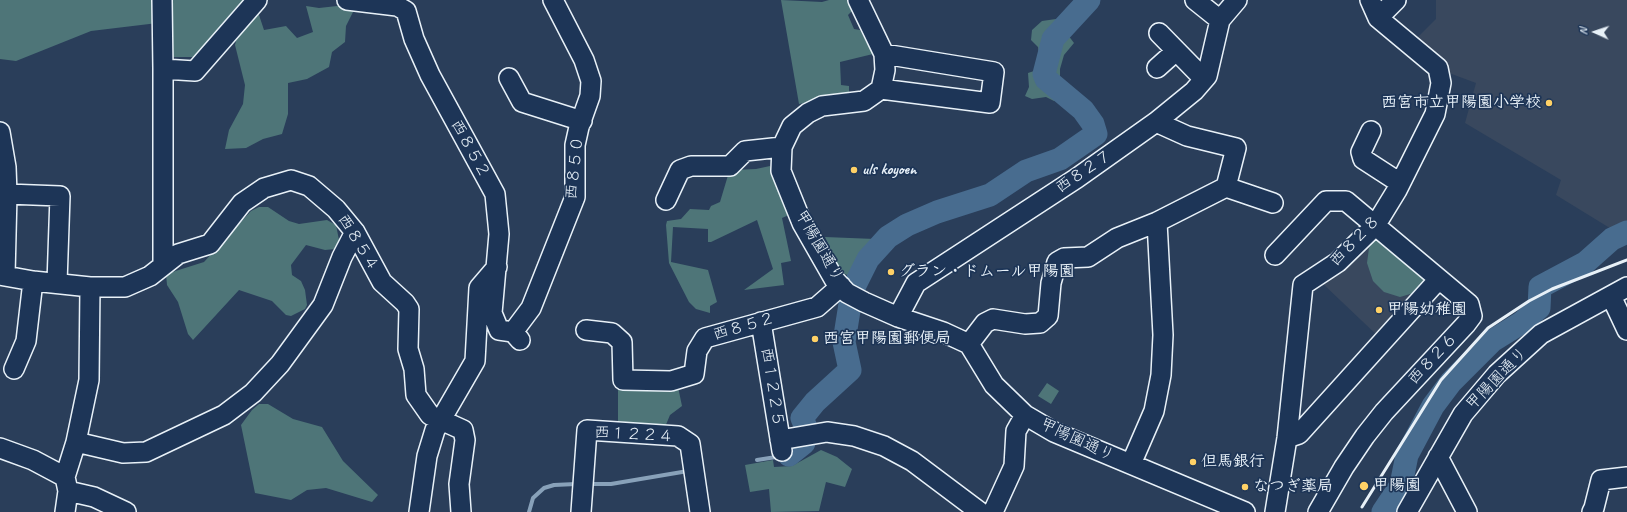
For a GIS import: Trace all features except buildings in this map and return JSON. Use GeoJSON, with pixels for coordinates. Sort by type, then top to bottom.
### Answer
{"type":"FeatureCollection","features":[{"type":"Feature","properties":{"kind":"street"},"geometry":{"type":"LineString","coordinates":[[162,0],[164,69],[163,265]]}},
{"type":"Feature","properties":{"kind":"street"},"geometry":{"type":"LineString","coordinates":[[164,69],[194,71],[257,0]]}},
{"type":"Feature","properties":{"kind":"street","name":"西８５２"},"geometry":{"type":"LineString","coordinates":[[348,0],[397,6],[406,11],[414,39],[430,75],[495,194],[499,234],[492,313],[499,330],[517,336]]}},
{"type":"Feature","properties":{"kind":"street","name":"西８５０"},"geometry":{"type":"LineString","coordinates":[[517,336],[531,308],[575,197],[575,145],[590,96],[591,81],[584,60],[553,0]]}},
{"type":"Feature","properties":{"kind":"street"},"geometry":{"type":"LineString","coordinates":[[858,0],[884,54],[885,70],[881,89],[990,103],[994,72],[884,54]]}},
{"type":"Feature","properties":{"kind":"street"},"geometry":{"type":"LineString","coordinates":[[1195,0],[1220,20]]}},
{"type":"Feature","properties":{"kind":"street","name":"西８２７"},"geometry":{"type":"LineString","coordinates":[[898,317],[916,283],[1076,178],[1156,122],[1194,91],[1207,76],[1220,20],[1237,0]]}},
{"type":"Feature","properties":{"kind":"street","name":"西８２８"},"geometry":{"type":"LineString","coordinates":[[1275,512],[1287,438],[1303,286],[1338,262],[1375,226],[1400,183],[1435,114],[1441,83],[1438,68],[1378,18],[1370,0]]}},
{"type":"Feature","properties":{"kind":"street"},"geometry":{"type":"LineString","coordinates":[[1378,18],[1396,0]]}},
{"type":"Feature","properties":{"kind":"street"},"geometry":{"type":"LineString","coordinates":[[1159,34],[1204,79]]}},
{"type":"Feature","properties":{"kind":"street"},"geometry":{"type":"LineString","coordinates":[[1157,68],[1176,51]]}},
{"type":"Feature","properties":{"kind":"street"},"geometry":{"type":"LineString","coordinates":[[509,78],[522,102],[582,121]]}},
{"type":"Feature","properties":{"kind":"street","name":"甲陽園通り"},"geometry":{"type":"LineString","coordinates":[[881,89],[864,101],[822,106],[808,113],[792,126],[782,147],[781,171],[802,223],[834,280],[847,293],[864,302],[898,317],[943,332],[969,344],[994,385],[1025,415],[1054,432],[1245,512]]}},
{"type":"Feature","properties":{"kind":"street"},"geometry":{"type":"LineString","coordinates":[[1156,122],[1187,136],[1236,148],[1226,187]]}},
{"type":"Feature","properties":{"kind":"street"},"geometry":{"type":"LineString","coordinates":[[1371,131],[1361,152],[1363,159],[1400,183]]}},
{"type":"Feature","properties":{"kind":"street"},"geometry":{"type":"LineString","coordinates":[[0,132],[7,194],[2,275]]}},
{"type":"Feature","properties":{"kind":"street"},"geometry":{"type":"LineString","coordinates":[[666,200],[680,170],[692,166],[730,166],[746,151],[782,147]]}},
{"type":"Feature","properties":{"kind":"street","name":"西８５４"},"geometry":{"type":"LineString","coordinates":[[2,275],[33,281],[90,287],[125,287],[150,276],[178,254],[210,244],[242,204],[264,188],[290,180],[308,186],[336,209],[355,232],[382,282],[405,303],[409,309],[408,349],[414,369],[416,395],[430,415],[464,430],[465,440],[459,484],[461,512]]}},
{"type":"Feature","properties":{"kind":"street"},"geometry":{"type":"LineString","coordinates":[[969,344],[985,323],[993,319],[1025,324],[1040,323],[1048,316],[1051,282],[1057,262],[1064,258],[1088,257],[1117,238],[1157,222],[1226,187],[1274,203]]}},
{"type":"Feature","properties":{"kind":"street"},"geometry":{"type":"LineString","coordinates":[[7,194],[60,196],[57,283]]}},
{"type":"Feature","properties":{"kind":"street","name":"西８２６"},"geometry":{"type":"LineString","coordinates":[[1275,255],[1326,201],[1346,201],[1469,304],[1472,316],[1369,430],[1344,467],[1318,512]]}},
{"type":"Feature","properties":{"kind":"street"},"geometry":{"type":"LineString","coordinates":[[1131,464],[1154,411],[1161,375],[1163,334],[1157,222]]}},
{"type":"Feature","properties":{"kind":"street"},"geometry":{"type":"LineString","coordinates":[[76,442],[123,453],[146,452],[224,415],[253,393],[280,364],[323,305],[342,257],[355,232]]}},
{"type":"Feature","properties":{"kind":"street"},"geometry":{"type":"LineString","coordinates":[[419,512],[427,456],[435,430],[475,361],[479,288],[497,267]]}},
{"type":"Feature","properties":{"kind":"street"},"geometry":{"type":"LineString","coordinates":[[1287,438],[1299,434],[1439,279]]}},
{"type":"Feature","properties":{"kind":"street"},"geometry":{"type":"LineString","coordinates":[[14,369],[26,341],[33,281]]}},
{"type":"Feature","properties":{"kind":"street","name":"西８５２"},"geometry":{"type":"LineString","coordinates":[[586,330],[612,333],[622,342],[623,380],[671,381],[694,374],[697,351],[705,338],[816,307],[841,286]]}},
{"type":"Feature","properties":{"kind":"street"},"geometry":{"type":"LineString","coordinates":[[65,512],[67,484],[89,380],[90,287]]}},
{"type":"Feature","properties":{"kind":"street"},"geometry":{"type":"LineString","coordinates":[[1619,291],[1627,330]]}},
{"type":"Feature","properties":{"kind":"street","name":"甲陽園通り"},"geometry":{"type":"LineString","coordinates":[[1407,512],[1463,414],[1497,374],[1541,334],[1619,291]]}},
{"type":"Feature","properties":{"kind":"street","name":"西１２２５"},"geometry":{"type":"LineString","coordinates":[[762,322],[781,446],[806,436],[827,432],[854,436],[884,446],[912,461],[980,512]]}},
{"type":"Feature","properties":{"kind":"street"},"geometry":{"type":"LineString","coordinates":[[993,512],[1014,466],[1016,431],[1025,415]]}},
{"type":"Feature","properties":{"kind":"street","name":"西１２２４"},"geometry":{"type":"LineString","coordinates":[[581,512],[588,430],[678,436],[690,444],[700,512]]}},
{"type":"Feature","properties":{"kind":"street"},"geometry":{"type":"LineString","coordinates":[[0,448],[33,460],[67,484],[126,512]]}},
{"type":"Feature","properties":{"kind":"street"},"geometry":{"type":"LineString","coordinates":[[1438,458],[1467,512]]}},
{"type":"Feature","properties":{"kind":"street"},"geometry":{"type":"LineString","coordinates":[[1592,512],[1601,480],[1627,477]]}},
{"type":"Feature","properties":{"kind":"shaded area","name":"西宮市立甲陽園小学校"},"geometry":{"type":"Polygon","coordinates":[[[1436,0],[1627,0],[1627,224],[1613,230],[1556,195],[1561,180],[1465,123],[1476,83],[1449,73],[1440,61],[1415,40],[1436,19],[1436,0]]]}},
{"type":"Feature","properties":{"kind":"shaded area","name":"甲陽幼稚園"},"geometry":{"type":"Polygon","coordinates":[[[1375,230],[1434,279],[1381,339],[1321,282],[1375,230]]]}},
{"type":"Feature","properties":{"kind":"green space"},"geometry":{"type":"Polygon","coordinates":[[[0,0],[250,0],[195,57],[165,57],[166,22],[91,31],[16,61],[0,59],[0,0]]]}},
{"type":"Feature","properties":{"kind":"green space"},"geometry":{"type":"Polygon","coordinates":[[[781,0],[822,2],[829,0],[851,0],[852,11],[848,15],[854,29],[860,30],[873,54],[840,62],[841,85],[849,86],[849,95],[799,104],[781,0]]]}},
{"type":"Feature","properties":{"kind":"green space"},"geometry":{"type":"Polygon","coordinates":[[[346,5],[355,8],[346,26],[345,42],[332,52],[329,67],[307,79],[288,83],[288,114],[282,134],[263,139],[246,148],[225,149],[229,130],[243,104],[245,85],[235,45],[237,37],[258,12],[264,30],[286,26],[297,38],[313,32],[306,6],[319,8],[346,5]]]}},
{"type":"Feature","properties":{"kind":"green space"},"geometry":{"type":"Polygon","coordinates":[[[1056,19],[1074,43],[1064,55],[1060,69],[1060,79],[1065,93],[1059,100],[1054,101],[1046,97],[1032,99],[1025,96],[1029,87],[1028,73],[1037,70],[1040,65],[1038,47],[1031,40],[1032,30],[1042,21],[1056,19]]]}},
{"type":"Feature","properties":{"kind":"green space"},"geometry":{"type":"Polygon","coordinates":[[[770,166],[791,214],[782,218],[791,261],[781,263],[784,285],[744,290],[773,269],[757,220],[711,242],[708,242],[708,229],[673,227],[671,262],[708,270],[717,302],[710,306],[710,313],[696,309],[689,302],[669,263],[667,221],[681,219],[690,209],[709,210],[711,206],[720,202],[729,172],[733,170],[756,169],[770,166]]]}},
{"type":"Feature","properties":{"kind":"green space"},"geometry":{"type":"Polygon","coordinates":[[[259,207],[268,207],[289,221],[299,224],[327,220],[336,225],[339,240],[335,249],[325,250],[306,245],[291,265],[292,275],[301,281],[305,290],[307,305],[305,309],[291,316],[286,315],[272,301],[239,290],[193,340],[188,334],[178,302],[167,285],[166,274],[204,262],[251,211],[259,207]]]}},
{"type":"Feature","properties":{"kind":"green space"},"geometry":{"type":"Polygon","coordinates":[[[1627,225],[1627,238],[1616,242],[1610,254],[1605,252],[1602,239],[1605,233],[1627,225]]]}},
{"type":"Feature","properties":{"kind":"green space"},"geometry":{"type":"Polygon","coordinates":[[[1377,236],[1430,280],[1417,292],[1400,297],[1384,292],[1373,281],[1367,263],[1369,248],[1377,236]]]}},
{"type":"Feature","properties":{"kind":"green space"},"geometry":{"type":"Polygon","coordinates":[[[825,237],[875,239],[863,257],[853,278],[841,272],[825,237]]]}},
{"type":"Feature","properties":{"kind":"green space"},"geometry":{"type":"Polygon","coordinates":[[[1047,383],[1059,391],[1051,404],[1038,396],[1047,383]]]}},
{"type":"Feature","properties":{"kind":"green space"},"geometry":{"type":"Polygon","coordinates":[[[618,386],[678,387],[682,406],[670,415],[665,427],[618,424],[618,386]]]}},
{"type":"Feature","properties":{"kind":"green space"},"geometry":{"type":"Polygon","coordinates":[[[259,404],[268,404],[293,419],[322,427],[343,461],[378,495],[372,502],[326,488],[307,490],[291,500],[255,493],[241,425],[252,410],[259,404]]]}},
{"type":"Feature","properties":{"kind":"green space"},"geometry":{"type":"Polygon","coordinates":[[[821,450],[837,457],[852,469],[845,487],[826,482],[819,511],[771,512],[769,489],[750,492],[745,465],[773,460],[774,467],[792,466],[821,450]]]}},
{"type":"Feature","properties":{"kind":"waterway"},"geometry":{"type":"LineString","coordinates":[[854,287],[868,259],[888,237],[907,225],[937,212],[990,195],[1026,171],[1060,159],[1096,134],[1093,124],[1083,110],[1046,79],[1044,74],[1053,39],[1089,0]]}},
{"type":"Feature","properties":{"kind":"waterway"},"geometry":{"type":"LineString","coordinates":[[1383,512],[1401,485],[1407,455],[1433,406],[1451,382],[1492,341],[1521,323],[1539,308],[1540,287],[1585,263],[1612,239],[1627,232]]}},
{"type":"Feature","properties":{"kind":"waterway"},"geometry":{"type":"LineString","coordinates":[[789,455],[804,443],[807,430],[802,418],[815,402],[850,370],[844,342],[850,304]]}},
{"type":"Feature","properties":{"kind":"waterway"},"geometry":{"type":"LineString","coordinates":[[757,460],[776,457]]}},
{"type":"Feature","properties":{"kind":"waterway"},"geometry":{"type":"LineString","coordinates":[[591,484],[611,484],[688,471]]}},
{"type":"Feature","properties":{"kind":"waterway"},"geometry":{"type":"LineString","coordinates":[[529,512],[533,498],[544,488],[554,485],[576,484]]}},
{"type":"Feature","properties":{"kind":"railway"},"geometry":{"type":"LineString","coordinates":[[1362,507],[1441,380],[1488,328],[1529,301],[1552,289],[1627,260]]}},
{"type":"Feature","properties":{"kind":"place","name":"西宮市立甲陽園小学校"},"geometry":{"type":"Point","coordinates":[1549,103]}},
{"type":"Feature","properties":{"kind":"place","name":"uls koyoen"},"geometry":{"type":"Point","coordinates":[854,170]}},
{"type":"Feature","properties":{"kind":"place","name":"グラン・ドムール甲陽園"},"geometry":{"type":"Point","coordinates":[891,272]}},
{"type":"Feature","properties":{"kind":"place","name":"甲陽幼稚園"},"geometry":{"type":"Point","coordinates":[1379,310]}},
{"type":"Feature","properties":{"kind":"place","name":"西宮甲陽園郵便局"},"geometry":{"type":"Point","coordinates":[815,339]}},
{"type":"Feature","properties":{"kind":"place","name":"但馬銀行"},"geometry":{"type":"Point","coordinates":[1193,462]}},
{"type":"Feature","properties":{"kind":"place","name":"甲陽園"},"geometry":{"type":"Point","coordinates":[1364,486]}},
{"type":"Feature","properties":{"kind":"place","name":"なつぎ薬局"},"geometry":{"type":"Point","coordinates":[1245,487]}}]}
